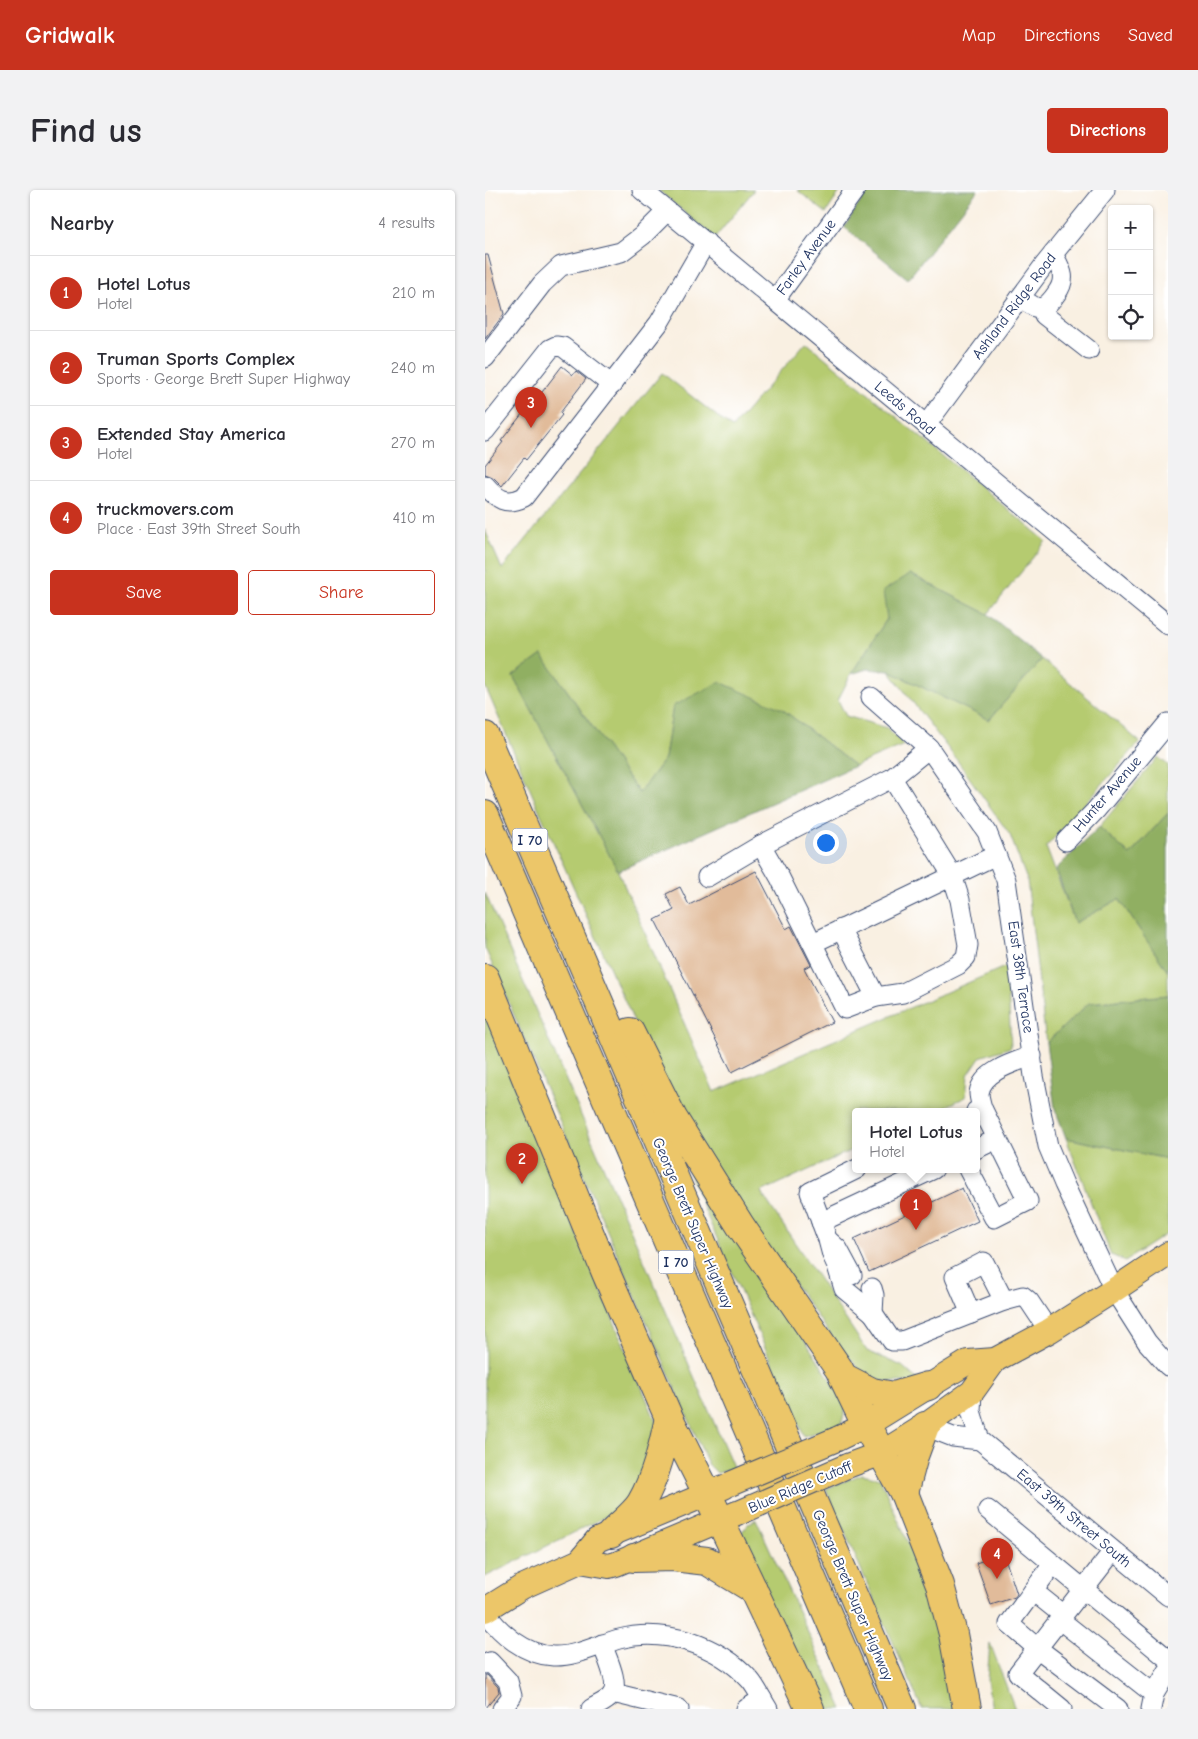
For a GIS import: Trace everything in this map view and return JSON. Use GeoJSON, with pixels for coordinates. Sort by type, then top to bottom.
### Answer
{"type":"FeatureCollection","features":[{"type":"Feature","properties":{"kind":"highway","name":"George Brett Super Highway"},"geometry":{"type":"LineString","coordinates":[[485,736],[902,1709]]}},
{"type":"Feature","properties":{"kind":"highway","name":"George Brett Super Highway"},"geometry":{"type":"LineString","coordinates":[[485,815],[868,1709]]}},
{"type":"Feature","properties":{"kind":"highway"},"geometry":{"type":"LineString","coordinates":[[574,944],[629,1028],[673,1118],[688,1143],[740,1225],[843,1377],[866,1425],[904,1493],[940,1585],[953,1634],[967,1709]]}},
{"type":"Feature","properties":{"kind":"highway"},"geometry":{"type":"LineString","coordinates":[[485,978],[669,1418],[719,1489],[730,1516],[753,1588],[810,1709]]}},
{"type":"Feature","properties":{"kind":"highway"},"geometry":{"type":"LineString","coordinates":[[843,1377],[872,1392],[895,1396],[928,1386]]}},
{"type":"Feature","properties":{"kind":"highway"},"geometry":{"type":"LineString","coordinates":[[611,1534],[640,1504],[653,1477],[662,1450],[669,1418]]}},
{"type":"Feature","properties":{"kind":"highway"},"geometry":{"type":"LineString","coordinates":[[904,1493],[914,1456],[925,1426]]}},
{"type":"Feature","properties":{"kind":"highway"},"geometry":{"type":"LineString","coordinates":[[634,1558],[673,1557],[707,1561],[753,1588]]}},
{"type":"Feature","properties":{"kind":"main road","name":"Blue Ridge Cutoff"},"geometry":{"type":"LineString","coordinates":[[485,1611],[522,1587],[580,1561],[597,1540],[837,1439],[866,1425],[968,1362],[995,1360],[1049,1330],[1168,1254]]}},
{"type":"Feature","properties":{"kind":"main road","name":"Blue Ridge Cutoff"},"geometry":{"type":"LineString","coordinates":[[580,1561],[609,1566],[634,1558],[847,1466],[882,1453],[925,1426],[972,1392],[995,1360]]}},
{"type":"Feature","properties":{"kind":"street","name":"Leeds Road"},"geometry":{"type":"LineString","coordinates":[[643,190],[1168,625]]}},
{"type":"Feature","properties":{"kind":"street","name":"Farley Avenue"},"geometry":{"type":"LineString","coordinates":[[775,300],[855,190]]}},
{"type":"Feature","properties":{"kind":"street","name":"Ashland Ridge Road"},"geometry":{"type":"LineString","coordinates":[[927,425],[1053,254],[1105,190]]}},
{"type":"Feature","properties":{"kind":"street"},"geometry":{"type":"LineString","coordinates":[[485,358],[542,284],[561,266],[621,252],[642,236],[667,211]]}},
{"type":"Feature","properties":{"kind":"street"},"geometry":{"type":"LineString","coordinates":[[485,485],[492,493],[504,501],[515,502],[524,496],[659,323],[706,242]]}},
{"type":"Feature","properties":{"kind":"street"},"geometry":{"type":"LineString","coordinates":[[1020,298],[1035,307],[1042,308],[1049,303],[1061,287],[1063,280],[1061,268],[1053,254]]}},
{"type":"Feature","properties":{"kind":"street"},"geometry":{"type":"LineString","coordinates":[[1042,308],[1044,315],[1089,350]]}},
{"type":"Feature","properties":{"kind":"street"},"geometry":{"type":"LineString","coordinates":[[485,431],[550,349],[556,346],[563,347],[612,385]]}},
{"type":"Feature","properties":{"kind":"street","name":"East 38th Terrace"},"geometry":{"type":"LineString","coordinates":[[871,697],[929,748],[987,832],[1006,880],[1040,1109],[1049,1146],[1064,1184],[1114,1290],[1147,1342],[1168,1366]]}},
{"type":"Feature","properties":{"kind":"street","name":"Hunter Avenue"},"geometry":{"type":"LineString","coordinates":[[1066,841],[1096,810],[1168,723]]}},
{"type":"Feature","properties":{"kind":"street"},"geometry":{"type":"LineString","coordinates":[[707,877],[761,845],[892,778],[929,748]]}},
{"type":"Feature","properties":{"kind":"street"},"geometry":{"type":"LineString","coordinates":[[761,845],[780,878],[845,1010],[876,997],[903,993],[958,965],[966,957],[968,945],[960,900],[951,875],[892,778]]}},
{"type":"Feature","properties":{"kind":"street"},"geometry":{"type":"LineString","coordinates":[[813,943],[996,855]]}},
{"type":"Feature","properties":{"kind":"street"},"geometry":{"type":"LineString","coordinates":[[841,929],[876,997]]}},
{"type":"Feature","properties":{"kind":"street"},"geometry":{"type":"LineString","coordinates":[[979,1108],[979,1092],[987,1077],[1010,1063],[1032,1056]]}},
{"type":"Feature","properties":{"kind":"street"},"geometry":{"type":"LineString","coordinates":[[970,1173],[994,1218],[1028,1201],[997,1139],[980,1112]]}},
{"type":"Feature","properties":{"kind":"street"},"geometry":{"type":"LineString","coordinates":[[980,1147],[997,1139]]}},
{"type":"Feature","properties":{"kind":"street"},"geometry":{"type":"LineString","coordinates":[[852,1171],[810,1192],[844,1288],[873,1313],[892,1341],[902,1341],[1004,1301],[1023,1296],[1049,1330]]}},
{"type":"Feature","properties":{"kind":"street"},"geometry":{"type":"LineString","coordinates":[[821,1222],[925,1173]]}},
{"type":"Feature","properties":{"kind":"street"},"geometry":{"type":"LineString","coordinates":[[828,1240],[838,1249],[852,1275]]}},
{"type":"Feature","properties":{"kind":"street"},"geometry":{"type":"LineString","coordinates":[[971,1314],[955,1276],[984,1262],[1004,1301]]}},
{"type":"Feature","properties":{"kind":"street"},"geometry":{"type":"LineString","coordinates":[[872,1288],[875,1295],[873,1313]]}},
{"type":"Feature","properties":{"kind":"street"},"geometry":{"type":"LineString","coordinates":[[925,1426],[953,1438],[980,1440],[971,1411],[972,1392]]}},
{"type":"Feature","properties":{"kind":"street","name":"East 39th Street South"},"geometry":{"type":"LineString","coordinates":[[980,1440],[1168,1596]]}},
{"type":"Feature","properties":{"kind":"street"},"geometry":{"type":"LineString","coordinates":[[988,1510],[1168,1659]]}},
{"type":"Feature","properties":{"kind":"street"},"geometry":{"type":"LineString","coordinates":[[1062,1709],[1018,1673],[1113,1551]]}},
{"type":"Feature","properties":{"kind":"street"},"geometry":{"type":"LineString","coordinates":[[1053,1564],[1009,1624],[1037,1648],[1118,1709]]}},
{"type":"Feature","properties":{"kind":"street"},"geometry":{"type":"LineString","coordinates":[[1033,1591],[1153,1701],[1168,1671]]}},
{"type":"Feature","properties":{"kind":"street"},"geometry":{"type":"LineString","coordinates":[[485,1611],[491,1621],[523,1647],[540,1654],[552,1656],[565,1655],[621,1638],[642,1635],[664,1636],[691,1642],[711,1650],[729,1661],[751,1680],[765,1704],[746,1709]]}},
{"type":"Feature","properties":{"kind":"street"},"geometry":{"type":"LineString","coordinates":[[591,1709],[611,1697],[615,1690],[614,1679],[602,1644]]}},
{"type":"Feature","properties":{"kind":"street"},"geometry":{"type":"LineString","coordinates":[[485,1664],[490,1662],[508,1681],[512,1696],[501,1709]]}},
{"type":"Feature","properties":{"kind":"street"},"geometry":{"type":"LineString","coordinates":[[613,1693],[679,1709]]}},
{"type":"Feature","properties":{"kind":"green space"},"geometry":{"type":"Polygon","coordinates":[[[658,190],[754,190],[715,238],[658,190]]]}},
{"type":"Feature","properties":{"kind":"green space"},"geometry":{"type":"Polygon","coordinates":[[[797,190],[841,190],[826,213],[797,190]]]}},
{"type":"Feature","properties":{"kind":"green space"},"geometry":{"type":"Polygon","coordinates":[[[868,190],[978,190],[908,279],[844,227],[868,190]]]}},
{"type":"Feature","properties":{"kind":"green space"},"geometry":{"type":"Polygon","coordinates":[[[806,342],[1046,541],[988,614],[910,574],[887,619],[851,674],[838,700],[846,716],[887,728],[904,745],[855,766],[782,709],[673,707],[665,758],[639,793],[542,655],[513,676],[618,871],[714,1092],[1007,966],[1011,1047],[980,1057],[968,1075],[966,1097],[942,1108],[852,1108],[852,1150],[761,1192],[867,1351],[902,1366],[920,1382],[883,1382],[862,1372],[840,1348],[696,1147],[649,1055],[485,686],[485,530],[502,569],[662,373],[732,428],[806,342]]]}},
{"type":"Feature","properties":{"kind":"green space"},"geometry":{"type":"Polygon","coordinates":[[[910,574],[988,614],[1042,659],[989,720],[889,671],[867,669],[851,674],[887,619],[883,591],[910,574]]]}},
{"type":"Feature","properties":{"kind":"green space"},"geometry":{"type":"Polygon","coordinates":[[[542,655],[639,793],[665,758],[673,706],[720,682],[782,709],[855,766],[618,871],[513,676],[542,655]]]}},
{"type":"Feature","properties":{"kind":"green space"},"geometry":{"type":"Polygon","coordinates":[[[1042,659],[1140,742],[1046,847],[1075,923],[1119,899],[1168,972],[1168,995],[1089,1003],[1046,1043],[1027,880],[1010,835],[956,759],[889,671],[989,720],[1042,659]]]}},
{"type":"Feature","properties":{"kind":"green space"},"geometry":{"type":"Polygon","coordinates":[[[1158,757],[1168,765],[1168,813],[1130,855],[1099,827],[1158,757]]]}},
{"type":"Feature","properties":{"kind":"green space"},"geometry":{"type":"Polygon","coordinates":[[[1168,813],[1168,972],[1119,899],[1075,923],[1056,869],[1099,827],[1130,855],[1168,813]]]}},
{"type":"Feature","properties":{"kind":"green space"},"geometry":{"type":"Polygon","coordinates":[[[485,893],[734,1469],[717,1473],[708,1464],[485,948],[485,893]]]}},
{"type":"Feature","properties":{"kind":"green space"},"geometry":{"type":"Polygon","coordinates":[[[1168,995],[1168,1159],[1066,1138],[1055,1109],[1046,1043],[1089,1003],[1168,995]]]}},
{"type":"Feature","properties":{"kind":"green space"},"geometry":{"type":"Polygon","coordinates":[[[485,1013],[660,1431],[655,1458],[623,1508],[485,1577],[485,1013]]]}},
{"type":"Feature","properties":{"kind":"green space"},"geometry":{"type":"Polygon","coordinates":[[[1066,1138],[1168,1159],[1168,1233],[1125,1261],[1111,1255],[1066,1138]]]}},
{"type":"Feature","properties":{"kind":"green space"},"geometry":{"type":"Polygon","coordinates":[[[681,1150],[847,1405],[841,1425],[804,1436],[697,1193],[681,1150]]]}},
{"type":"Feature","properties":{"kind":"green space"},"geometry":{"type":"Polygon","coordinates":[[[862,1474],[880,1478],[934,1603],[960,1709],[922,1709],[826,1489],[862,1474]]]}},
{"type":"Feature","properties":{"kind":"green space"},"geometry":{"type":"Polygon","coordinates":[[[756,1519],[843,1709],[815,1709],[739,1536],[747,1525],[756,1519]]]}},
{"type":"Feature","properties":{"kind":"green space"},"geometry":{"type":"Polygon","coordinates":[[[990,1643],[1015,1709],[992,1709],[987,1681],[990,1643]]]}},
{"type":"Feature","properties":{"kind":"building"},"geometry":{"type":"Polygon","coordinates":[[[485,255],[488,255],[504,314],[485,339],[485,255]]]}},
{"type":"Feature","properties":{"kind":"building"},"geometry":{"type":"Polygon","coordinates":[[[562,366],[573,375],[576,371],[586,379],[560,413],[562,415],[526,460],[524,458],[502,486],[493,477],[485,474],[485,465],[503,442],[501,441],[562,366]]]}},
{"type":"Feature","properties":{"kind":"building"},"geometry":{"type":"Polygon","coordinates":[[[756,871],[786,929],[791,926],[811,965],[804,968],[832,1022],[732,1072],[655,920],[674,910],[666,894],[680,887],[689,905],[756,871]]]}},
{"type":"Feature","properties":{"kind":"building"},"geometry":{"type":"Polygon","coordinates":[[[962,1188],[978,1221],[869,1272],[854,1239],[962,1188]]]}},
{"type":"Feature","properties":{"kind":"building"},"geometry":{"type":"Polygon","coordinates":[[[1000,1543],[1017,1594],[1015,1597],[991,1605],[976,1563],[987,1559],[983,1549],[1000,1543]]]}},
{"type":"Feature","properties":{"kind":"building"},"geometry":{"type":"Polygon","coordinates":[[[485,1675],[498,1687],[499,1692],[485,1709],[485,1675]]]}},
{"type":"Feature","properties":{"kind":"place","name":"Extended Stay America"},"geometry":{"type":"Point","coordinates":[531,428]}},
{"type":"Feature","properties":{"kind":"place","name":"Truman Sports Complex"},"geometry":{"type":"Point","coordinates":[522,1184]}},
{"type":"Feature","properties":{"kind":"place","name":"Hotel Lotus"},"geometry":{"type":"Point","coordinates":[916,1230]}},
{"type":"Feature","properties":{"kind":"place","name":"truckmovers.com"},"geometry":{"type":"Point","coordinates":[997,1579]}}]}
